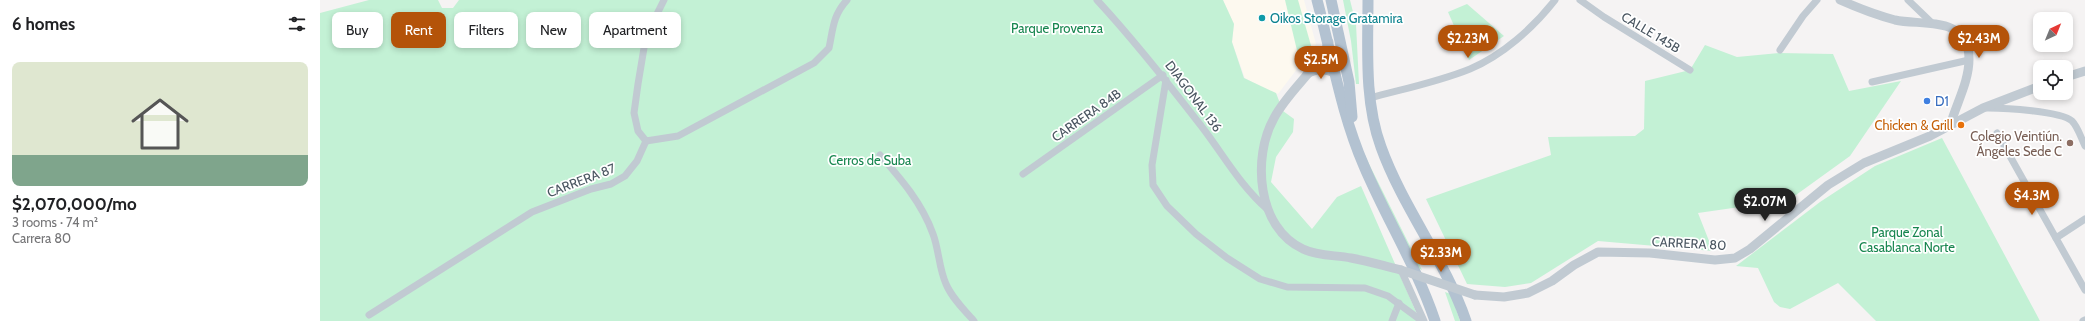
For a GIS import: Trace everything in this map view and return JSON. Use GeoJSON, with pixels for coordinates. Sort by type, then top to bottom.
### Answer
{"type":"FeatureCollection","features":[{"type":"Feature","properties":{"kind":"main road"},"geometry":{"type":"LineString","coordinates":[[1317,0],[1329,42],[1348,124],[1358,151],[1411,265],[1435,321]]}},
{"type":"Feature","properties":{"kind":"main road"},"geometry":{"type":"LineString","coordinates":[[1331,0],[1349,82],[1352,116],[1358,151]]}},
{"type":"Feature","properties":{"kind":"main road"},"geometry":{"type":"LineString","coordinates":[[1363,0],[1368,24]]}},
{"type":"Feature","properties":{"kind":"main road"},"geometry":{"type":"LineString","coordinates":[[1368,0],[1370,98],[1374,124],[1390,168],[1434,250],[1466,321]]}},
{"type":"Feature","properties":{"kind":"street"},"geometry":{"type":"LineString","coordinates":[[664,0],[646,36],[634,113],[638,131],[646,140],[678,136],[814,63],[830,48],[832,26],[837,13],[847,0]]}},
{"type":"Feature","properties":{"kind":"street","name":"DIAGONAL 136"},"geometry":{"type":"LineString","coordinates":[[1097,0],[1141,48],[1245,188],[1268,210]]}},
{"type":"Feature","properties":{"kind":"street"},"geometry":{"type":"LineString","coordinates":[[1370,98],[1448,76],[1484,62],[1540,19],[1555,0]]}},
{"type":"Feature","properties":{"kind":"street","name":"CALLE 145B"},"geometry":{"type":"LineString","coordinates":[[1580,0],[1604,17],[1690,70]]}},
{"type":"Feature","properties":{"kind":"street"},"geometry":{"type":"LineString","coordinates":[[1780,50],[1803,16],[1817,0]]}},
{"type":"Feature","properties":{"kind":"street"},"geometry":{"type":"LineString","coordinates":[[1840,0],[1896,20],[1932,23],[1942,25],[1957,32],[1966,45],[1969,60],[1964,84],[1950,126]]}},
{"type":"Feature","properties":{"kind":"street"},"geometry":{"type":"LineString","coordinates":[[1908,0],[1932,23]]}},
{"type":"Feature","properties":{"kind":"street","name":"DIAGONAL 136"},"geometry":{"type":"LineString","coordinates":[[1329,42],[1306,75],[1282,104],[1268,131],[1262,163],[1262,187],[1268,210],[1279,230],[1302,249],[1398,269]]}},
{"type":"Feature","properties":{"kind":"street"},"geometry":{"type":"LineString","coordinates":[[1872,82],[1969,60]]}},
{"type":"Feature","properties":{"kind":"street"},"geometry":{"type":"LineString","coordinates":[[1306,75],[1317,70],[1336,73]]}},
{"type":"Feature","properties":{"kind":"street"},"geometry":{"type":"LineString","coordinates":[[2073,75],[2085,71]]}},
{"type":"Feature","properties":{"kind":"street"},"geometry":{"type":"LineString","coordinates":[[1164,78],[1152,165],[1153,185],[1167,206],[1196,234],[1227,258],[1260,279],[1287,287],[1365,288],[1381,292],[1423,321]]}},
{"type":"Feature","properties":{"kind":"street","name":"CARRERA 84B"},"geometry":{"type":"LineString","coordinates":[[1024,174],[1164,78]]}},
{"type":"Feature","properties":{"kind":"street","name":"CARRERA 80"},"geometry":{"type":"LineString","coordinates":[[1398,269],[1475,295],[1504,298],[1528,293],[1552,281],[1574,265],[1598,252],[1650,253],[1715,260],[1735,258],[1750,249],[1828,185],[1846,174],[1879,156],[1950,126],[1983,108],[2033,89]]}},
{"type":"Feature","properties":{"kind":"street"},"geometry":{"type":"LineString","coordinates":[[1983,108],[2004,108],[2066,118],[2074,125],[2085,146]]}},
{"type":"Feature","properties":{"kind":"street"},"geometry":{"type":"LineString","coordinates":[[1996,133],[2085,290]]}},
{"type":"Feature","properties":{"kind":"street","name":"CARRERA 87"},"geometry":{"type":"LineString","coordinates":[[369,316],[532,212],[591,189],[611,184],[625,176],[637,161],[646,140]]}},
{"type":"Feature","properties":{"kind":"street"},"geometry":{"type":"LineString","coordinates":[[880,155],[902,179],[917,201],[933,234],[946,284],[961,307],[974,321]]}},
{"type":"Feature","properties":{"kind":"street"},"geometry":{"type":"LineString","coordinates":[[2056,238],[2085,219]]}},
{"type":"Feature","properties":{"kind":"street"},"geometry":{"type":"LineString","coordinates":[[1398,269],[1406,282],[1423,321]]}},
{"type":"Feature","properties":{"kind":"street"},"geometry":{"type":"LineString","coordinates":[[1392,321],[1399,303]]}},
{"type":"Feature","properties":{"kind":"shaded area"},"geometry":{"type":"Polygon","coordinates":[[[1223,0],[1304,0],[1316,44],[1278,94],[1245,78],[1232,42],[1234,24],[1223,0]]]}},
{"type":"Feature","properties":{"kind":"green space","name":"Cerros de Suba"},"geometry":{"type":"Polygon","coordinates":[[[369,0],[438,0],[442,8],[453,8],[459,0],[1223,0],[1234,24],[1232,42],[1244,78],[1276,93],[1283,111],[1294,119],[1293,132],[1276,157],[1271,182],[1312,229],[1337,197],[1361,186],[1420,321],[320,321],[320,13],[369,0]]]}},
{"type":"Feature","properties":{"kind":"green space"},"geometry":{"type":"Polygon","coordinates":[[[1285,0],[1298,0],[1312,49],[1300,63],[1285,0]]]}},
{"type":"Feature","properties":{"kind":"green space"},"geometry":{"type":"Polygon","coordinates":[[[1343,0],[1350,0],[1356,24],[1359,84],[1356,84],[1351,41],[1343,0]]]}},
{"type":"Feature","properties":{"kind":"green space"},"geometry":{"type":"Polygon","coordinates":[[[1467,4],[1504,36],[1469,60],[1448,12],[1467,4]]]}},
{"type":"Feature","properties":{"kind":"green space"},"geometry":{"type":"Polygon","coordinates":[[[1705,45],[1737,57],[1779,53],[1833,54],[1849,91],[1901,81],[1850,156],[1789,200],[1698,213],[1713,251],[1598,241],[1531,283],[1505,287],[1467,284],[1426,199],[1551,155],[1548,137],[1635,136],[1644,129],[1645,81],[1690,70],[1705,45]]]}},
{"type":"Feature","properties":{"kind":"green space","name":"Parque Zonal Casablanca Norte"},"geometry":{"type":"Polygon","coordinates":[[[1942,138],[2040,321],[1876,321],[1838,283],[1790,309],[1780,307],[1774,302],[1758,268],[1736,266],[1820,202],[1875,166],[1942,138]]]}},
{"type":"Feature","properties":{"kind":"green space"},"geometry":{"type":"Polygon","coordinates":[[[1364,153],[1422,270],[1418,268],[1367,167],[1364,153]]]}},
{"type":"Feature","properties":{"kind":"green space"},"geometry":{"type":"Polygon","coordinates":[[[1445,292],[1451,294],[1460,321],[1455,321],[1445,292]]]}},
{"type":"Feature","properties":{"kind":"place","name":"Oikos Storage Gratamira"},"geometry":{"type":"Point","coordinates":[1262,18]}},
{"type":"Feature","properties":{"kind":"place","name":"D1"},"geometry":{"type":"Point","coordinates":[1927,101]}},
{"type":"Feature","properties":{"kind":"place","name":"Chicken & Grill"},"geometry":{"type":"Point","coordinates":[1961,125]}},
{"type":"Feature","properties":{"kind":"place","name":"Colegio Veintiún. Ángeles Sede C"},"geometry":{"type":"Point","coordinates":[2070,143]}},
{"type":"Feature","properties":{"kind":"park label","name":"Parque Provenza"},"geometry":{"type":"Point","coordinates":[1057,28]}}]}
